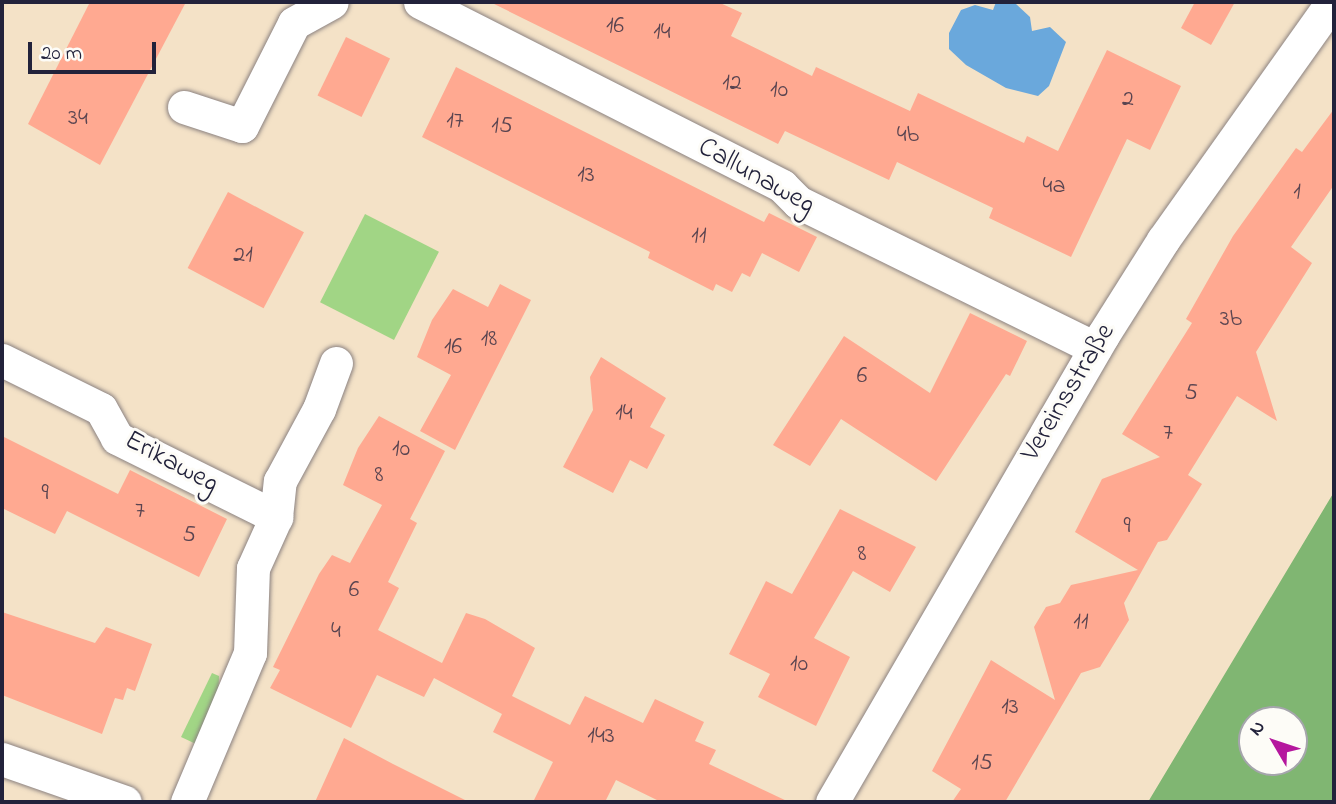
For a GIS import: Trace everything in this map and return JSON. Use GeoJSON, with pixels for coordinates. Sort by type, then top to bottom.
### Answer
{"type":"FeatureCollection","features":[{"type":"Feature","properties":{"kind":"street"},"geometry":{"type":"LineString","coordinates":[[184,107],[242,126],[294,23],[332,2]]}},
{"type":"Feature","properties":{"kind":"street","name":"Callunaweg"},"geometry":{"type":"LineString","coordinates":[[420,2],[782,186],[798,202],[1095,348]]}},
{"type":"Feature","properties":{"kind":"street","name":"Vereinsstraße"},"geometry":{"type":"LineString","coordinates":[[832,802],[1095,348],[1163,240],[1332,2]]}},
{"type":"Feature","properties":{"kind":"street","name":"Erikaweg"},"geometry":{"type":"LineString","coordinates":[[2,360],[101,409],[117,438],[276,517]]}},
{"type":"Feature","properties":{"kind":"street"},"geometry":{"type":"LineString","coordinates":[[187,802],[250,653],[253,568],[276,517],[280,481],[319,409],[336,363]]}},
{"type":"Feature","properties":{"kind":"street"},"geometry":{"type":"LineString","coordinates":[[2,759],[125,802]]}},
{"type":"Feature","properties":{"kind":"green space"},"geometry":{"type":"Polygon","coordinates":[[[365,214],[439,252],[394,340],[320,302],[365,214]]]}},
{"type":"Feature","properties":{"kind":"green space"},"geometry":{"type":"Polygon","coordinates":[[[1334,492],[1334,802],[1148,802],[1334,492]]]}},
{"type":"Feature","properties":{"kind":"green space"},"geometry":{"type":"Polygon","coordinates":[[[212,673],[219,676],[218,704],[196,744],[181,737],[212,673]]]}},
{"type":"Feature","properties":{"kind":"water"},"geometry":{"type":"Polygon","coordinates":[[[996,2],[1016,4],[1030,17],[1032,31],[1050,27],[1066,42],[1049,86],[1038,96],[1006,88],[966,65],[949,49],[949,33],[961,10],[975,5],[993,10],[996,2]]]}},
{"type":"Feature","properties":{"kind":"building"},"geometry":{"type":"Polygon","coordinates":[[[90,2],[186,2],[100,165],[28,124],[90,2]]]}},
{"type":"Feature","properties":{"kind":"building"},"geometry":{"type":"Polygon","coordinates":[[[490,2],[718,2],[742,13],[731,36],[812,76],[816,67],[910,111],[918,93],[1024,143],[1027,136],[1058,151],[1107,50],[1181,86],[1150,150],[1127,139],[1071,257],[989,218],[993,208],[897,162],[889,180],[785,131],[778,144],[490,2]]]}},
{"type":"Feature","properties":{"kind":"building"},"geometry":{"type":"Polygon","coordinates":[[[1195,2],[1235,2],[1211,45],[1181,28],[1195,2]]]}},
{"type":"Feature","properties":{"kind":"building"},"geometry":{"type":"Polygon","coordinates":[[[346,37],[390,58],[362,117],[318,95],[346,37]]]}},
{"type":"Feature","properties":{"kind":"building"},"geometry":{"type":"Polygon","coordinates":[[[456,67],[764,222],[769,213],[817,237],[799,272],[762,253],[750,277],[742,273],[732,292],[716,284],[713,291],[648,258],[650,252],[422,137],[456,67]]]}},
{"type":"Feature","properties":{"kind":"building"},"geometry":{"type":"Polygon","coordinates":[[[1334,109],[1334,185],[1291,247],[1312,263],[1256,352],[1277,421],[1237,396],[1188,475],[1202,484],[1167,540],[1158,542],[1124,603],[1129,620],[1100,667],[1081,673],[1005,802],[952,802],[961,789],[932,771],[991,660],[1055,700],[1034,627],[1046,607],[1060,603],[1071,585],[1138,570],[1075,532],[1102,479],[1160,457],[1122,434],[1192,323],[1186,319],[1233,236],[1296,148],[1302,152],[1334,109]]]}},
{"type":"Feature","properties":{"kind":"building"},"geometry":{"type":"Polygon","coordinates":[[[228,192],[304,232],[264,308],[188,268],[228,192]]]}},
{"type":"Feature","properties":{"kind":"building"},"geometry":{"type":"Polygon","coordinates":[[[500,284],[531,300],[455,450],[420,431],[451,375],[417,357],[432,320],[453,289],[488,307],[500,284]]]}},
{"type":"Feature","properties":{"kind":"building"},"geometry":{"type":"Polygon","coordinates":[[[970,313],[1027,341],[1010,376],[1006,374],[936,481],[841,419],[810,466],[773,445],[844,336],[930,393],[970,313]]]}},
{"type":"Feature","properties":{"kind":"building"},"geometry":{"type":"Polygon","coordinates":[[[601,357],[666,398],[650,427],[665,435],[647,469],[630,460],[613,493],[563,467],[593,410],[590,377],[601,357]]]}},
{"type":"Feature","properties":{"kind":"building"},"geometry":{"type":"Polygon","coordinates":[[[379,416],[445,451],[410,519],[417,523],[388,582],[399,588],[378,630],[442,663],[466,613],[485,619],[535,648],[512,696],[570,725],[585,696],[643,723],[655,699],[704,722],[695,741],[716,750],[709,764],[789,802],[661,802],[616,780],[605,802],[533,802],[553,762],[493,732],[502,714],[434,678],[424,697],[377,675],[351,728],[270,688],[280,670],[273,667],[319,574],[332,555],[350,563],[382,505],[343,485],[358,448],[379,416]]]}},
{"type":"Feature","properties":{"kind":"building"},"geometry":{"type":"Polygon","coordinates":[[[2,436],[118,494],[130,470],[227,519],[199,577],[67,511],[55,534],[2,508],[2,436]]]}},
{"type":"Feature","properties":{"kind":"building"},"geometry":{"type":"Polygon","coordinates":[[[840,509],[916,547],[890,592],[853,571],[814,638],[850,657],[816,726],[758,697],[770,674],[729,654],[766,581],[792,594],[840,509]]]}},
{"type":"Feature","properties":{"kind":"building"},"geometry":{"type":"Polygon","coordinates":[[[2,612],[95,643],[106,627],[152,644],[135,691],[127,688],[123,700],[115,698],[102,734],[2,695],[2,612]]]}},
{"type":"Feature","properties":{"kind":"building"},"geometry":{"type":"Polygon","coordinates":[[[344,738],[393,764],[469,802],[315,802],[344,738]]]}}]}
